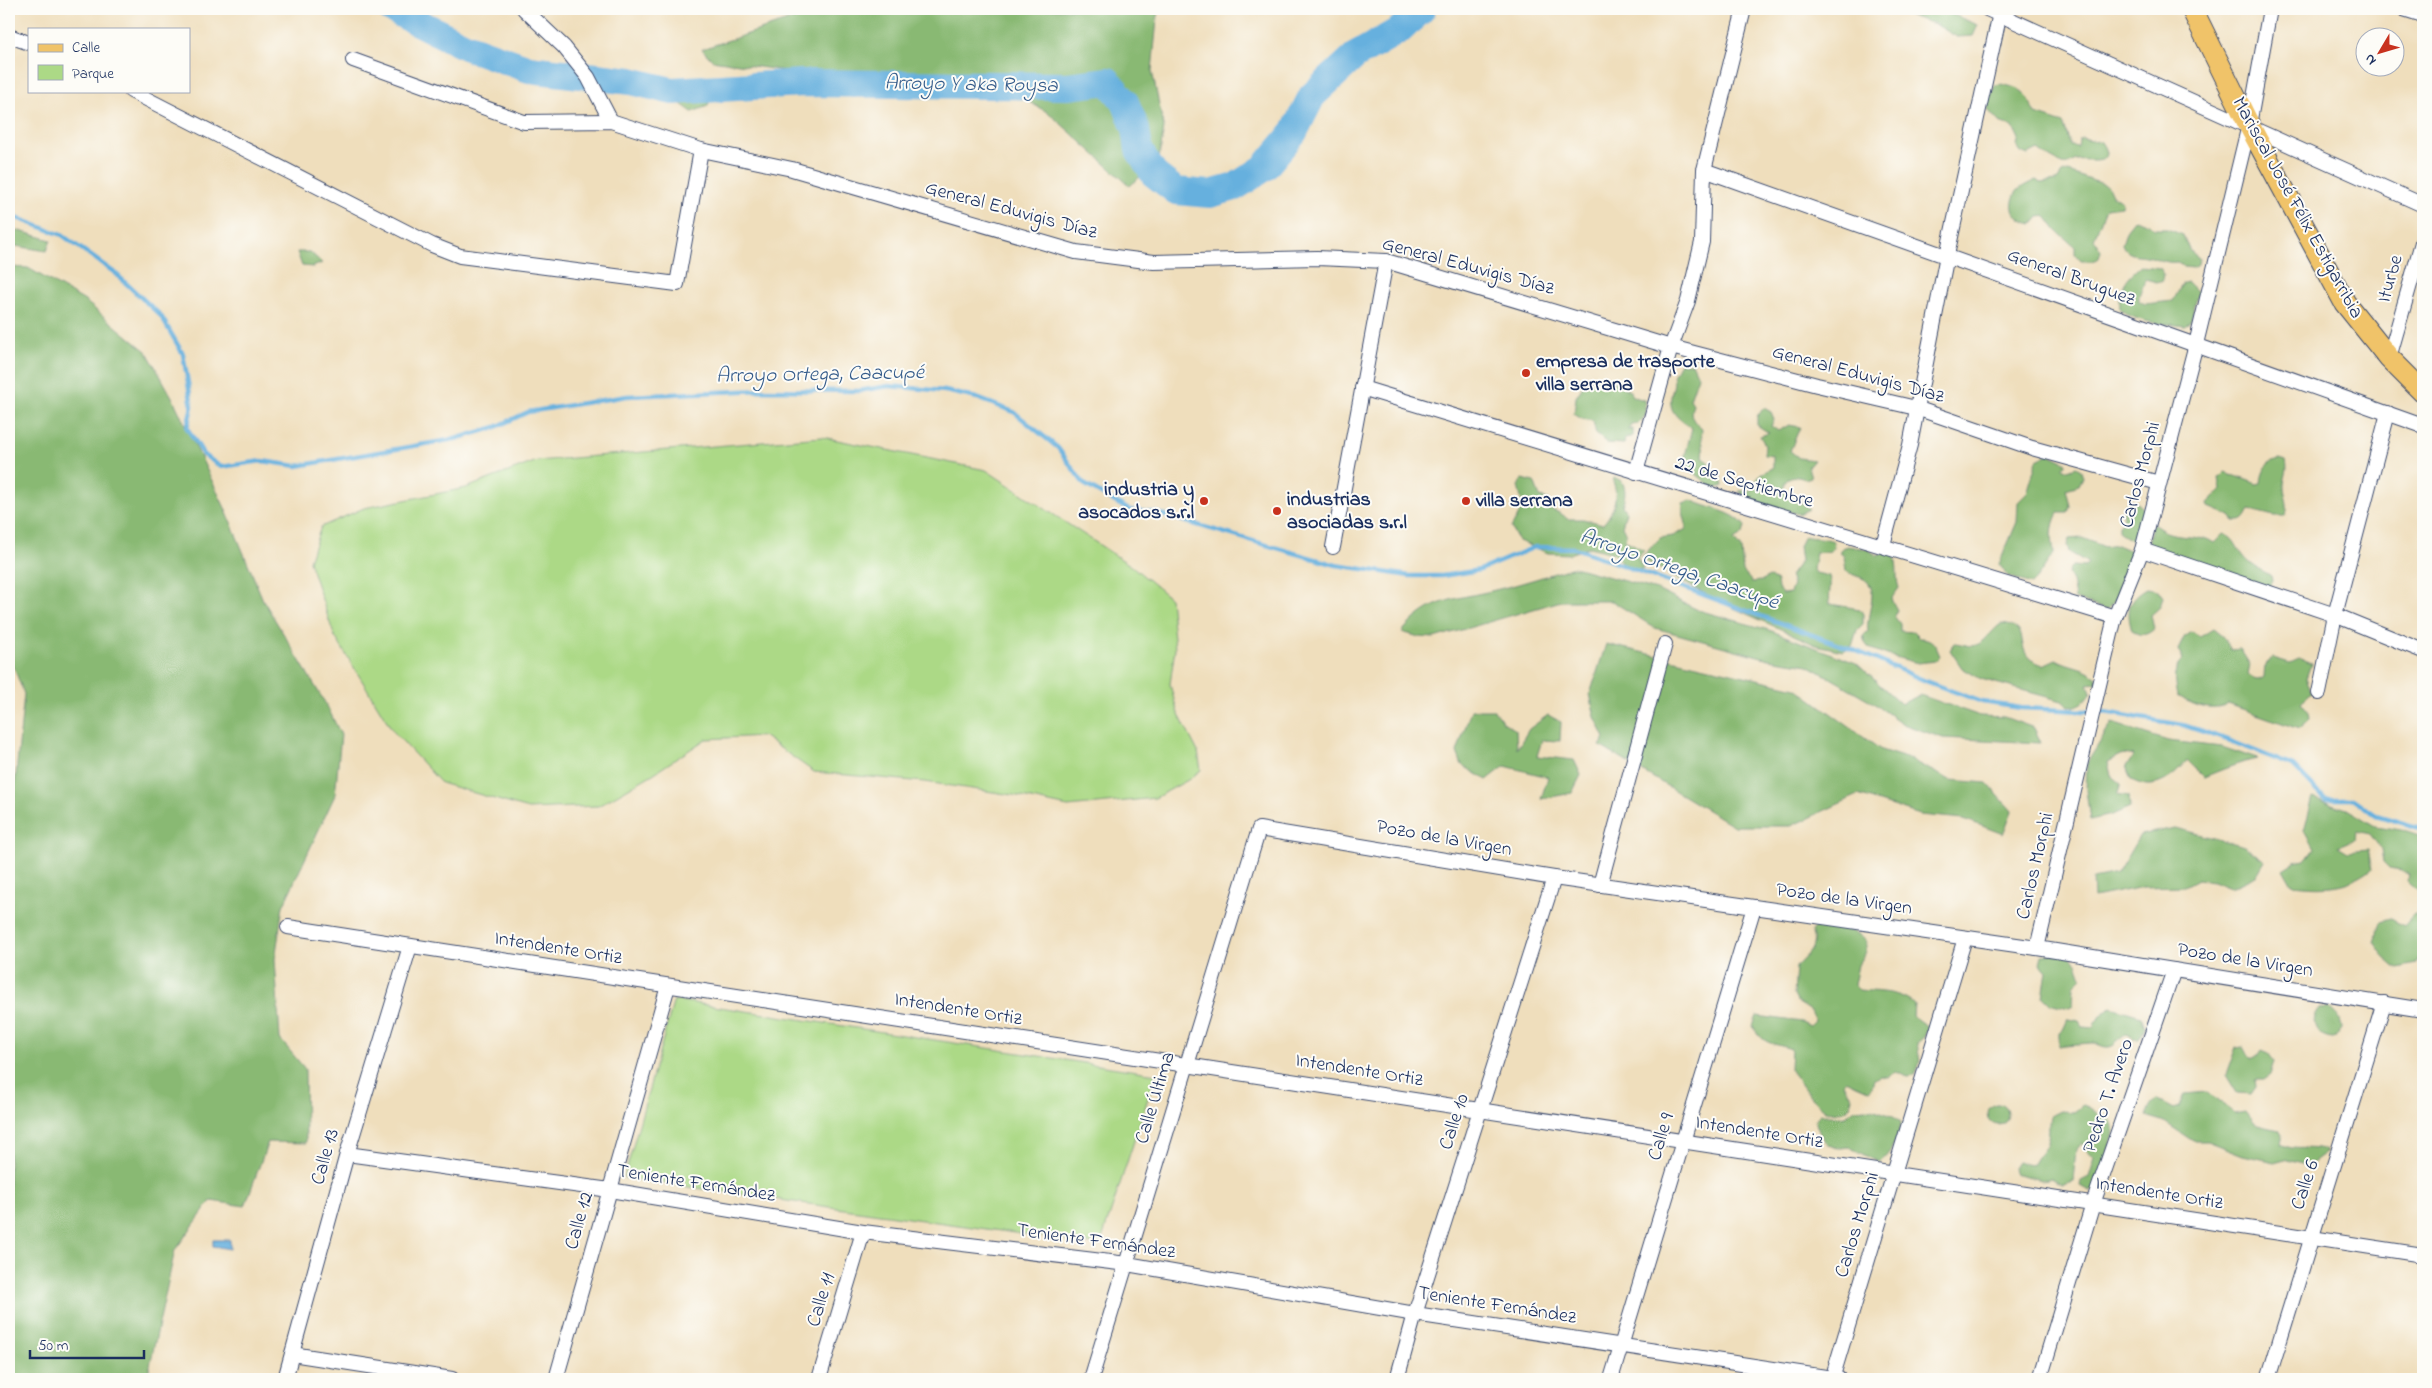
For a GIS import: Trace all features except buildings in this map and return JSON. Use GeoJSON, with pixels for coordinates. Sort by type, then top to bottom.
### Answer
{"type":"FeatureCollection","features":[{"type":"Feature","properties":{"kind":"main road","name":"Mariscal José Félix Estigarribia"},"geometry":{"type":"LineString","coordinates":[[2192,9],[2249,125],[2345,303],[2389,358],[2423,392]]}},
{"type":"Feature","properties":{"kind":"street"},"geometry":{"type":"LineString","coordinates":[[524,9],[570,54],[588,77],[612,121]]}},
{"type":"Feature","properties":{"kind":"street"},"geometry":{"type":"LineString","coordinates":[[1636,472],[1671,347],[1688,300],[1702,242],[1704,170],[1744,9]]}},
{"type":"Feature","properties":{"kind":"street"},"geometry":{"type":"LineString","coordinates":[[1987,9],[2000,13],[2423,205]]}},
{"type":"Feature","properties":{"kind":"street","name":"Carlos Morphi"},"geometry":{"type":"LineString","coordinates":[[2037,948],[2099,691],[2115,616],[2142,550],[2196,344],[2249,125],[2270,9]]}},
{"type":"Feature","properties":{"kind":"street"},"geometry":{"type":"LineString","coordinates":[[2404,9],[2423,15]]}},
{"type":"Feature","properties":{"kind":"street"},"geometry":{"type":"LineString","coordinates":[[1883,545],[1910,444],[1947,255],[2000,13]]}},
{"type":"Feature","properties":{"kind":"street"},"geometry":{"type":"LineString","coordinates":[[9,36],[28,43]]}},
{"type":"Feature","properties":{"kind":"street","name":"General Eduvigis Díaz"},"geometry":{"type":"LineString","coordinates":[[354,60],[524,122],[612,121],[701,150],[792,169],[1076,252],[1154,262],[1317,258],[1386,261],[1671,347],[1817,385],[1916,408],[2032,448],[2159,483]]}},
{"type":"Feature","properties":{"kind":"street"},"geometry":{"type":"LineString","coordinates":[[133,92],[432,245],[460,256],[677,284],[701,150]]}},
{"type":"Feature","properties":{"kind":"street","name":"General Bruguez"},"geometry":{"type":"LineString","coordinates":[[1704,170],[2423,426]]}},
{"type":"Feature","properties":{"kind":"street","name":"Iturbe"},"geometry":{"type":"LineString","coordinates":[[2389,358],[2423,239]]}},
{"type":"Feature","properties":{"kind":"street"},"geometry":{"type":"LineString","coordinates":[[1334,546],[1386,261]]}},
{"type":"Feature","properties":{"kind":"street","name":"22 de Septiembre"},"geometry":{"type":"LineString","coordinates":[[1362,388],[2115,616]]}},
{"type":"Feature","properties":{"kind":"street"},"geometry":{"type":"LineString","coordinates":[[2319,693],[2335,615],[2388,413]]}},
{"type":"Feature","properties":{"kind":"street"},"geometry":{"type":"LineString","coordinates":[[2142,550],[2335,615],[2423,651]]}},
{"type":"Feature","properties":{"kind":"street"},"geometry":{"type":"LineString","coordinates":[[1600,885],[1664,644]]}},
{"type":"Feature","properties":{"kind":"street","name":"Pozo de la Virgen"},"geometry":{"type":"LineString","coordinates":[[1259,829],[1554,878],[2037,948],[2423,1010]]}},
{"type":"Feature","properties":{"kind":"street","name":"Calle Última"},"geometry":{"type":"LineString","coordinates":[[1091,1379],[1259,829]]}},
{"type":"Feature","properties":{"kind":"street","name":"Calle 10"},"geometry":{"type":"LineString","coordinates":[[1397,1379],[1415,1314],[1554,878]]}},
{"type":"Feature","properties":{"kind":"street","name":"Calle 9"},"geometry":{"type":"LineString","coordinates":[[1610,1379],[1754,907]]}},
{"type":"Feature","properties":{"kind":"street","name":"Intendente Ortiz"},"geometry":{"type":"LineString","coordinates":[[288,927],[2423,1255]]}},
{"type":"Feature","properties":{"kind":"street","name":"Carlos Morphi"},"geometry":{"type":"LineString","coordinates":[[1834,1379],[1965,938]]}},
{"type":"Feature","properties":{"kind":"street","name":"Calle 13"},"geometry":{"type":"LineString","coordinates":[[285,1379],[347,1154],[410,946]]}},
{"type":"Feature","properties":{"kind":"street","name":"Pedro T. Avero"},"geometry":{"type":"LineString","coordinates":[[2040,1379],[2093,1204],[2174,970]]}},
{"type":"Feature","properties":{"kind":"street","name":"Calle 12"},"geometry":{"type":"LineString","coordinates":[[556,1379],[668,986]]}},
{"type":"Feature","properties":{"kind":"street","name":"Calle 6"},"geometry":{"type":"LineString","coordinates":[[2268,1379],[2310,1237],[2384,1003]]}},
{"type":"Feature","properties":{"kind":"street","name":"Teniente Fernández"},"geometry":{"type":"LineString","coordinates":[[347,1154],[610,1190],[863,1232],[1127,1264],[1415,1314],[1834,1379]]}},
{"type":"Feature","properties":{"kind":"street","name":"Calle 11"},"geometry":{"type":"LineString","coordinates":[[818,1379],[863,1232]]}},
{"type":"Feature","properties":{"kind":"street"},"geometry":{"type":"LineString","coordinates":[[292,1354],[452,1379]]}},
{"type":"Feature","properties":{"kind":"green space"},"geometry":{"type":"Polygon","coordinates":[[[824,9],[1158,9],[1152,71],[1164,128],[1159,159],[1130,186],[1049,113],[1020,97],[969,80],[833,78],[712,60],[702,49],[824,9]]]}},
{"type":"Feature","properties":{"kind":"green space"},"geometry":{"type":"Polygon","coordinates":[[[1913,9],[1939,9],[1978,25],[1973,36],[1957,37],[1935,24],[1910,16],[1908,12],[1913,9]]]}},
{"type":"Feature","properties":{"kind":"green space"},"geometry":{"type":"Polygon","coordinates":[[[2002,84],[2024,93],[2036,114],[2063,123],[2071,146],[2078,147],[2079,140],[2082,138],[2101,142],[2106,155],[2104,158],[2099,160],[2077,160],[2064,164],[2053,160],[2038,150],[2028,155],[2021,152],[2017,146],[2019,139],[2013,127],[1999,122],[1988,110],[1988,102],[1995,85],[2002,84]]]}},
{"type":"Feature","properties":{"kind":"green space"},"geometry":{"type":"Polygon","coordinates":[[[700,92],[710,98],[708,106],[692,112],[681,104],[683,97],[700,92]]]}},
{"type":"Feature","properties":{"kind":"green space"},"geometry":{"type":"Polygon","coordinates":[[[2068,172],[2108,186],[2112,195],[2122,201],[2121,206],[2106,208],[2094,239],[2101,251],[2099,258],[2092,261],[2081,261],[2075,255],[2075,247],[2057,231],[2045,215],[2039,217],[2033,224],[2027,223],[2015,214],[2013,209],[2013,199],[2017,191],[2022,187],[2036,180],[2041,183],[2057,181],[2062,174],[2068,172]]]}},
{"type":"Feature","properties":{"kind":"green space"},"geometry":{"type":"Polygon","coordinates":[[[2135,219],[2149,224],[2154,229],[2167,229],[2183,235],[2189,250],[2199,258],[2198,265],[2194,268],[2183,267],[2178,262],[2166,262],[2128,252],[2122,244],[2127,229],[2135,219]]]}},
{"type":"Feature","properties":{"kind":"green space"},"geometry":{"type":"Polygon","coordinates":[[[9,228],[51,240],[47,251],[9,245],[9,228]]]}},
{"type":"Feature","properties":{"kind":"green space"},"geometry":{"type":"Polygon","coordinates":[[[297,252],[310,252],[322,263],[313,267],[302,266],[297,252]]]}},
{"type":"Feature","properties":{"kind":"green space"},"geometry":{"type":"Polygon","coordinates":[[[2141,266],[2160,268],[2164,274],[2163,280],[2157,282],[2145,279],[2139,301],[2145,304],[2173,301],[2183,283],[2188,282],[2198,292],[2191,320],[2185,326],[2142,320],[2120,309],[2120,296],[2124,284],[2141,266]]]}},
{"type":"Feature","properties":{"kind":"green space"},"geometry":{"type":"Polygon","coordinates":[[[9,267],[28,268],[85,301],[147,352],[172,397],[225,508],[263,600],[327,706],[341,735],[335,795],[283,906],[275,959],[280,1039],[305,1069],[306,1143],[268,1142],[245,1206],[211,1201],[175,1250],[147,1379],[9,1379],[9,845],[24,694],[15,670],[9,662],[9,267]]]}},
{"type":"Feature","properties":{"kind":"green space"},"geometry":{"type":"Polygon","coordinates":[[[1680,363],[1692,363],[1698,376],[1690,399],[1693,404],[1691,415],[1702,429],[1703,457],[1710,464],[1709,468],[1712,474],[1721,477],[1723,486],[1715,489],[1683,464],[1692,428],[1674,413],[1671,404],[1673,376],[1680,363]]]}},
{"type":"Feature","properties":{"kind":"green space"},"geometry":{"type":"Polygon","coordinates":[[[1598,378],[1608,383],[1614,381],[1631,392],[1632,396],[1644,400],[1646,415],[1639,423],[1631,424],[1628,430],[1633,429],[1633,436],[1625,438],[1624,444],[1607,443],[1596,434],[1593,421],[1582,419],[1574,414],[1576,397],[1587,380],[1598,378]]]}},
{"type":"Feature","properties":{"kind":"green space"},"geometry":{"type":"Polygon","coordinates":[[[1764,408],[1771,412],[1774,419],[1771,426],[1778,431],[1789,425],[1800,427],[1790,451],[1799,458],[1814,460],[1808,467],[1811,477],[1805,479],[1790,477],[1784,485],[1783,490],[1786,493],[1809,509],[1799,514],[1750,501],[1739,491],[1750,491],[1760,474],[1773,468],[1773,456],[1764,455],[1765,445],[1760,436],[1769,433],[1757,425],[1757,416],[1764,408]]]}},
{"type":"Feature","properties":{"kind":"green space"},"geometry":{"type":"Polygon","coordinates":[[[822,437],[986,470],[1133,567],[1170,598],[1175,648],[1170,684],[1177,711],[1198,752],[1201,770],[1188,780],[1155,798],[1068,807],[1013,795],[925,782],[814,772],[763,736],[706,739],[653,774],[598,806],[528,809],[441,783],[393,731],[334,635],[309,561],[321,527],[364,508],[466,488],[537,461],[822,437]]]}},
{"type":"Feature","properties":{"kind":"green space"},"geometry":{"type":"Polygon","coordinates":[[[2049,454],[2067,463],[2062,467],[2068,470],[2076,467],[2081,470],[2083,477],[2079,485],[2066,489],[2070,506],[2068,513],[2058,513],[2054,523],[2052,538],[2054,554],[2031,584],[2008,576],[1999,564],[2017,522],[2018,502],[2027,493],[2037,460],[2049,454]]]}},
{"type":"Feature","properties":{"kind":"green space"},"geometry":{"type":"Polygon","coordinates":[[[2280,459],[2286,461],[2287,465],[2284,485],[2287,506],[2285,516],[2274,516],[2250,510],[2243,520],[2234,521],[2230,516],[2209,507],[2208,503],[2221,490],[2219,478],[2225,472],[2257,484],[2261,483],[2264,470],[2269,464],[2280,459]]]}},
{"type":"Feature","properties":{"kind":"green space"},"geometry":{"type":"Polygon","coordinates":[[[1614,478],[1621,480],[1625,490],[1622,506],[1626,512],[1622,526],[1626,534],[1625,540],[1644,550],[1637,557],[1643,568],[1636,572],[1624,565],[1614,553],[1589,547],[1569,554],[1548,553],[1519,541],[1511,528],[1523,507],[1518,486],[1523,479],[1534,482],[1540,497],[1548,499],[1547,507],[1567,519],[1583,519],[1603,524],[1610,515],[1614,504],[1614,478]]]}},
{"type":"Feature","properties":{"kind":"green space"},"geometry":{"type":"Polygon","coordinates":[[[1691,500],[1734,516],[1745,526],[1743,534],[1734,540],[1741,549],[1743,572],[1752,582],[1762,581],[1768,577],[1777,581],[1778,589],[1782,594],[1790,593],[1793,585],[1790,576],[1801,561],[1799,546],[1804,536],[1833,541],[1834,547],[1831,551],[1816,553],[1813,569],[1816,573],[1829,576],[1830,604],[1860,609],[1863,614],[1863,624],[1857,630],[1852,646],[1843,651],[1816,645],[1718,601],[1641,558],[1660,538],[1673,536],[1686,529],[1683,503],[1691,500]]]}},
{"type":"Feature","properties":{"kind":"green space"},"geometry":{"type":"Polygon","coordinates":[[[2132,500],[2144,510],[2145,520],[2139,535],[2132,541],[2118,531],[2118,525],[2124,520],[2123,507],[2127,501],[2132,500]]]}},
{"type":"Feature","properties":{"kind":"green space"},"geometry":{"type":"Polygon","coordinates":[[[2152,524],[2172,534],[2203,538],[2214,543],[2223,534],[2232,540],[2248,561],[2258,569],[2271,575],[2272,581],[2269,586],[2238,578],[2229,571],[2224,572],[2148,546],[2152,524]]]}},
{"type":"Feature","properties":{"kind":"green space"},"geometry":{"type":"Polygon","coordinates":[[[2082,538],[2105,547],[2117,545],[2131,551],[2132,559],[2129,570],[2122,579],[2118,596],[2107,610],[2075,599],[2072,581],[2068,573],[2073,566],[2085,567],[2088,563],[2069,552],[2067,545],[2069,539],[2082,538]]]}},
{"type":"Feature","properties":{"kind":"green space"},"geometry":{"type":"Polygon","coordinates":[[[1847,546],[1868,549],[1877,556],[1885,553],[1894,555],[1899,588],[1891,599],[1897,610],[1894,616],[1900,624],[1900,631],[1913,632],[1919,638],[1933,642],[1940,656],[1935,661],[1918,663],[1887,655],[1869,648],[1865,643],[1863,636],[1868,631],[1871,589],[1869,583],[1864,579],[1846,571],[1844,556],[1840,553],[1842,548],[1847,546]]]}},
{"type":"Feature","properties":{"kind":"green space"},"geometry":{"type":"Polygon","coordinates":[[[1574,567],[1657,590],[1698,610],[1769,630],[1856,663],[1901,704],[1920,695],[1980,716],[2004,717],[2034,728],[2041,743],[1943,738],[1903,724],[1869,700],[1808,665],[1769,659],[1655,628],[1612,601],[1561,601],[1434,638],[1419,637],[1402,632],[1423,612],[1434,606],[1456,598],[1515,585],[1574,567]]]}},
{"type":"Feature","properties":{"kind":"green space"},"geometry":{"type":"Polygon","coordinates":[[[2147,588],[2158,590],[2163,597],[2160,607],[2151,615],[2154,629],[2146,634],[2138,634],[2132,631],[2129,611],[2132,601],[2147,588]]]}},
{"type":"Feature","properties":{"kind":"green space"},"geometry":{"type":"Polygon","coordinates":[[[2001,624],[2016,628],[2020,632],[2025,652],[2033,661],[2043,665],[2056,659],[2092,673],[2097,677],[2096,683],[2088,684],[2091,692],[2085,701],[2077,706],[2069,707],[2062,701],[1981,679],[1962,668],[1950,650],[1955,643],[1970,646],[1977,645],[2001,624]]]}},
{"type":"Feature","properties":{"kind":"green space"},"geometry":{"type":"Polygon","coordinates":[[[2213,629],[2223,637],[2231,650],[2240,649],[2250,665],[2248,675],[2254,679],[2260,680],[2264,677],[2265,665],[2273,658],[2290,663],[2299,659],[2311,664],[2306,678],[2312,692],[2301,702],[2309,712],[2310,719],[2299,729],[2228,704],[2216,708],[2202,707],[2177,696],[2175,672],[2183,660],[2178,650],[2185,636],[2191,632],[2200,637],[2213,629]]]}},
{"type":"Feature","properties":{"kind":"green space"},"geometry":{"type":"Polygon","coordinates":[[[1606,644],[1796,688],[1881,750],[1909,759],[1950,780],[1987,783],[2012,811],[2003,834],[1964,819],[1920,815],[1858,795],[1791,826],[1734,826],[1600,746],[1605,738],[1595,717],[1590,694],[1606,644]]]}},
{"type":"Feature","properties":{"kind":"green space"},"geometry":{"type":"Polygon","coordinates":[[[1471,710],[1494,710],[1503,722],[1516,730],[1517,749],[1529,729],[1548,715],[1561,722],[1560,741],[1542,740],[1537,756],[1574,760],[1581,775],[1572,793],[1541,799],[1548,777],[1505,766],[1487,780],[1462,765],[1457,752],[1471,710]]]}},
{"type":"Feature","properties":{"kind":"green space"},"geometry":{"type":"Polygon","coordinates":[[[2112,723],[2168,741],[2222,747],[2257,759],[2204,777],[2187,760],[2180,769],[2165,781],[2147,785],[2131,780],[2126,766],[2134,756],[2123,754],[2108,762],[2111,776],[2121,784],[2117,794],[2129,796],[2130,807],[2112,815],[2090,820],[2086,790],[2087,763],[2112,723]]]}},
{"type":"Feature","properties":{"kind":"green space"},"geometry":{"type":"Polygon","coordinates":[[[2313,798],[2347,809],[2375,826],[2408,831],[2423,836],[2423,895],[2407,881],[2409,874],[2401,870],[2389,868],[2383,862],[2381,849],[2370,834],[2356,831],[2355,839],[2338,846],[2348,852],[2368,850],[2372,869],[2362,876],[2334,886],[2292,885],[2283,869],[2294,862],[2305,860],[2314,848],[2304,830],[2313,798]]]}},
{"type":"Feature","properties":{"kind":"green space"},"geometry":{"type":"Polygon","coordinates":[[[2175,828],[2244,846],[2265,861],[2256,876],[2230,888],[2213,881],[2197,879],[2184,886],[2143,887],[2094,897],[2093,879],[2117,874],[2140,835],[2175,828]]]}},
{"type":"Feature","properties":{"kind":"green space"},"geometry":{"type":"Polygon","coordinates":[[[2415,914],[2423,917],[2423,951],[2416,965],[2398,969],[2385,958],[2374,942],[2381,922],[2391,919],[2404,926],[2415,914]]]}},
{"type":"Feature","properties":{"kind":"green space"},"geometry":{"type":"Polygon","coordinates":[[[1815,927],[1842,929],[1862,936],[1866,940],[1866,952],[1858,965],[1854,985],[1859,990],[1896,994],[1909,1000],[1914,1004],[1913,1016],[1929,1027],[1924,1037],[1917,1043],[1920,1062],[1915,1075],[1908,1076],[1895,1071],[1889,1077],[1881,1076],[1874,1079],[1872,1087],[1868,1090],[1845,1080],[1843,1084],[1852,1097],[1850,1107],[1844,1112],[1826,1111],[1811,1098],[1790,1069],[1791,1049],[1765,1040],[1753,1026],[1757,1016],[1802,1022],[1810,1026],[1815,1021],[1811,1011],[1797,1002],[1794,994],[1796,967],[1812,947],[1813,937],[1811,931],[1815,927]]]}},
{"type":"Feature","properties":{"kind":"green space"},"geometry":{"type":"Polygon","coordinates":[[[2067,953],[2077,963],[2082,977],[2074,985],[2073,1006],[2069,1008],[2049,1003],[2043,997],[2047,971],[2040,963],[2042,955],[2067,953]]]}},
{"type":"Feature","properties":{"kind":"green space"},"geometry":{"type":"Polygon","coordinates":[[[674,1000],[1156,1074],[1100,1245],[624,1178],[674,1000]]]}},
{"type":"Feature","properties":{"kind":"green space"},"geometry":{"type":"Polygon","coordinates":[[[2111,1007],[2141,1016],[2145,1027],[2139,1039],[2133,1039],[2128,1034],[2109,1047],[2092,1043],[2059,1046],[2059,1033],[2063,1030],[2068,1019],[2079,1021],[2082,1026],[2094,1027],[2095,1022],[2111,1007]]]}},
{"type":"Feature","properties":{"kind":"green space"},"geometry":{"type":"Polygon","coordinates":[[[2329,1007],[2338,1016],[2342,1028],[2334,1039],[2318,1033],[2314,1024],[2316,1013],[2320,1008],[2329,1007]]]}},
{"type":"Feature","properties":{"kind":"green space"},"geometry":{"type":"Polygon","coordinates":[[[2244,1046],[2251,1059],[2257,1056],[2261,1050],[2268,1053],[2274,1061],[2270,1075],[2263,1080],[2255,1080],[2256,1087],[2251,1094],[2237,1093],[2226,1075],[2236,1047],[2244,1046]]]}},
{"type":"Feature","properties":{"kind":"green space"},"geometry":{"type":"Polygon","coordinates":[[[2207,1092],[2235,1113],[2245,1111],[2254,1123],[2279,1129],[2282,1134],[2280,1144],[2286,1147],[2315,1149],[2327,1152],[2308,1166],[2285,1159],[2274,1162],[2243,1155],[2207,1141],[2193,1141],[2163,1121],[2146,1116],[2152,1103],[2157,1100],[2174,1109],[2180,1107],[2185,1094],[2207,1092]]]}},
{"type":"Feature","properties":{"kind":"green space"},"geometry":{"type":"Polygon","coordinates":[[[1998,1104],[2005,1107],[2008,1114],[2005,1121],[1998,1124],[1991,1121],[1988,1114],[1991,1107],[1998,1104]]]}},
{"type":"Feature","properties":{"kind":"green space"},"geometry":{"type":"Polygon","coordinates":[[[2083,1105],[2109,1120],[2112,1123],[2113,1129],[2110,1146],[2093,1189],[2089,1191],[2080,1186],[2081,1181],[2089,1177],[2095,1158],[2081,1143],[2076,1149],[2073,1181],[2062,1184],[2050,1178],[2042,1180],[2014,1173],[2013,1168],[2017,1162],[2034,1164],[2045,1148],[2050,1116],[2060,1111],[2074,1112],[2083,1105]]]}},
{"type":"Feature","properties":{"kind":"green space"},"geometry":{"type":"Polygon","coordinates":[[[1865,1108],[1884,1113],[1901,1122],[1894,1144],[1883,1160],[1879,1162],[1850,1147],[1839,1148],[1829,1145],[1820,1134],[1815,1120],[1820,1114],[1844,1117],[1855,1109],[1865,1108]]]}},
{"type":"Feature","properties":{"kind":"water"},"geometry":{"type":"Polygon","coordinates":[[[213,1240],[230,1240],[230,1249],[213,1246],[213,1240]]]}},
{"type":"Feature","properties":{"kind":"waterway","name":"Arroyo Y aka Roysa"},"geometry":{"type":"LineString","coordinates":[[391,9],[465,46],[529,69],[631,81],[672,91],[802,83],[1068,86],[1108,81],[1125,102],[1136,129],[1139,150],[1154,174],[1176,191],[1210,194],[1235,187],[1264,168],[1294,132],[1312,96],[1355,56],[1400,30],[1422,9]]}},
{"type":"Feature","properties":{"kind":"waterway","name":"Arroyo Ortega, Caacupé"},"geometry":{"type":"LineString","coordinates":[[9,215],[62,235],[115,273],[161,316],[183,354],[192,406],[187,428],[204,455],[221,467],[262,461],[297,466],[455,439],[496,427],[528,412],[627,396],[763,390],[858,391],[889,386],[945,391],[977,398],[1014,412],[1058,448],[1084,484],[1129,510],[1156,513],[1336,565],[1410,576],[1442,576],[1480,570],[1535,547],[1575,548],[1859,652],[1928,682],[1982,702],[2021,708],[2104,712],[2183,725],[2228,740],[2293,766],[2325,799],[2353,799],[2376,815],[2423,829]]}},
{"type":"Feature","properties":{"kind":"place","name":"empresa de trasporte villa serrana"},"geometry":{"type":"Point","coordinates":[1526,373]}},
{"type":"Feature","properties":{"kind":"place","name":"industria y asocados s.r.l"},"geometry":{"type":"Point","coordinates":[1204,501]}},
{"type":"Feature","properties":{"kind":"place","name":"villa serrana"},"geometry":{"type":"Point","coordinates":[1466,501]}},
{"type":"Feature","properties":{"kind":"place","name":"industrias asociadas s.r.l"},"geometry":{"type":"Point","coordinates":[1277,511]}}]}
